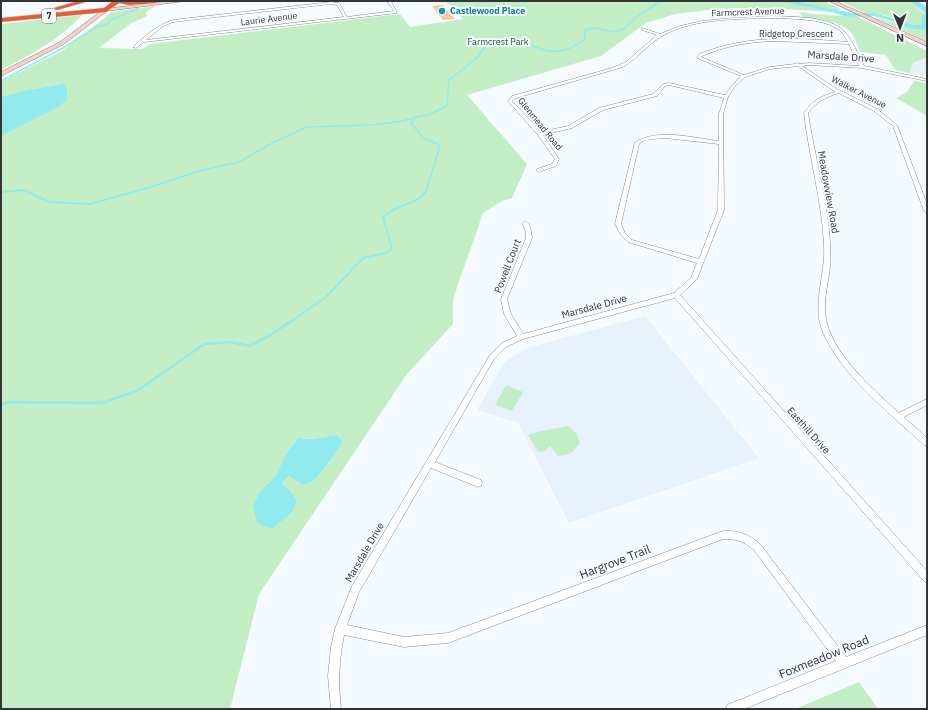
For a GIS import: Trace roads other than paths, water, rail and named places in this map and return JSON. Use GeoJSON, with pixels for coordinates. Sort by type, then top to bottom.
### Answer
{"type":"FeatureCollection","features":[{"type":"Feature","properties":{"kind":"highway"},"geometry":{"type":"LineString","coordinates":[[1,18],[86,1]]}},
{"type":"Feature","properties":{"kind":"highway"},"geometry":{"type":"LineString","coordinates":[[105,7],[118,1],[129,3],[156,1]]}},
{"type":"Feature","properties":{"kind":"highway","name":"7"},"geometry":{"type":"LineString","coordinates":[[1,18],[105,7]]}},
{"type":"Feature","properties":{"kind":"main road"},"geometry":{"type":"LineString","coordinates":[[1,74],[62,43],[105,7],[160,1]]}},
{"type":"Feature","properties":{"kind":"main road"},"geometry":{"type":"LineString","coordinates":[[81,27],[94,20],[105,7],[171,1]]}},
{"type":"Feature","properties":{"kind":"main road"},"geometry":{"type":"LineString","coordinates":[[105,7],[183,1]]}},
{"type":"Feature","properties":{"kind":"main road"},"geometry":{"type":"LineString","coordinates":[[831,1],[927,44]]}},
{"type":"Feature","properties":{"kind":"street","name":"Laurie Avenue"},"geometry":{"type":"LineString","coordinates":[[144,41],[396,12],[389,1]]}},
{"type":"Feature","properties":{"kind":"street"},"geometry":{"type":"LineString","coordinates":[[135,47],[144,41],[147,36],[169,22],[334,3],[339,5],[346,18]]}},
{"type":"Feature","properties":{"kind":"street","name":"Farmcrest Avenue"},"geometry":{"type":"LineString","coordinates":[[510,101],[514,97],[621,67],[637,57],[660,35],[676,28],[701,22],[726,19],[782,18],[830,24],[839,28],[850,43],[862,67]]}},
{"type":"Feature","properties":{"kind":"street"},"geometry":{"type":"LineString","coordinates":[[643,29],[660,35]]}},
{"type":"Feature","properties":{"kind":"street","name":"Ridgetop Crescent"},"geometry":{"type":"LineString","coordinates":[[744,76],[699,58],[711,50],[750,42],[783,40],[850,43]]}},
{"type":"Feature","properties":{"kind":"street","name":"Marsdale Drive"},"geometry":{"type":"LineString","coordinates":[[336,709],[333,661],[340,628],[355,589],[492,357],[504,345],[521,337],[676,295],[694,279],[721,210],[721,114],[726,97],[735,84],[744,76],[770,68],[797,64],[830,64],[862,67],[927,80]]}},
{"type":"Feature","properties":{"kind":"street","name":"Walker Avenue"},"geometry":{"type":"LineString","coordinates":[[797,64],[839,92],[872,106],[886,115],[895,126],[927,211]]}},
{"type":"Feature","properties":{"kind":"street"},"geometry":{"type":"LineString","coordinates":[[540,134],[570,127],[602,109],[656,95],[664,85],[669,84],[726,97]]}},
{"type":"Feature","properties":{"kind":"street","name":"Meadowview Road"},"geometry":{"type":"LineString","coordinates":[[839,92],[822,97],[812,103],[806,113],[827,237],[827,265],[820,312],[826,331],[850,369],[927,443]]}},
{"type":"Feature","properties":{"kind":"street","name":"Glenmead Road"},"geometry":{"type":"LineString","coordinates":[[510,101],[540,134],[557,159],[554,165],[539,170]]}},
{"type":"Feature","properties":{"kind":"street"},"geometry":{"type":"LineString","coordinates":[[701,262],[630,241],[623,234],[618,224],[637,143],[641,140],[657,137],[721,143]]}},
{"type":"Feature","properties":{"kind":"street","name":"Powell Court"},"geometry":{"type":"LineString","coordinates":[[521,337],[509,318],[505,308],[504,299],[529,238],[528,229],[525,223]]}},
{"type":"Feature","properties":{"kind":"street","name":"Easthill Drive"},"geometry":{"type":"LineString","coordinates":[[676,295],[927,578]]}},
{"type":"Feature","properties":{"kind":"street"},"geometry":{"type":"LineString","coordinates":[[899,416],[927,402]]}},
{"type":"Feature","properties":{"kind":"street"},"geometry":{"type":"LineString","coordinates":[[429,463],[478,483]]}},
{"type":"Feature","properties":{"kind":"street","name":"Hargrove Trail"},"geometry":{"type":"LineString","coordinates":[[340,628],[404,642],[448,638],[723,535],[734,534],[751,540],[757,547],[844,663]]}},
{"type":"Feature","properties":{"kind":"street","name":"Foxmeadow Road"},"geometry":{"type":"LineString","coordinates":[[731,709],[927,630]]}},
{"type":"Feature","properties":{"kind":"water"},"geometry":{"type":"Polygon","coordinates":[[[778,1],[794,1],[852,13],[875,13],[914,25],[921,25],[922,16],[925,14],[924,12],[909,1],[918,1],[927,7],[927,29],[922,30],[905,27],[904,25],[875,16],[847,17],[832,12],[778,1]]]}},
{"type":"Feature","properties":{"kind":"water"},"geometry":{"type":"Polygon","coordinates":[[[64,84],[67,89],[67,100],[56,108],[1,136],[1,97],[64,84]]]}},
{"type":"Feature","properties":{"kind":"water"},"geometry":{"type":"Polygon","coordinates":[[[337,435],[343,441],[331,460],[314,481],[302,485],[289,476],[281,484],[289,489],[297,501],[292,512],[272,529],[257,523],[253,505],[262,489],[275,477],[286,454],[298,438],[312,439],[337,435]]]}},
{"type":"Feature","properties":{"kind":"waterway"},"geometry":{"type":"LineString","coordinates":[[414,118],[430,114],[447,106],[449,80],[476,59],[488,43],[512,42],[528,44],[547,51],[564,50],[575,46],[585,39],[585,30],[595,28],[616,32],[625,28],[640,14],[659,3]]}},
{"type":"Feature","properties":{"kind":"waterway"},"geometry":{"type":"LineString","coordinates":[[1,81],[63,48],[96,27],[106,25],[111,20],[138,8]]}},
{"type":"Feature","properties":{"kind":"waterway"},"geometry":{"type":"LineString","coordinates":[[144,189],[199,171],[239,162],[276,141],[307,127],[373,125],[414,118]]}},
{"type":"Feature","properties":{"kind":"waterway"},"geometry":{"type":"LineString","coordinates":[[414,118],[411,123],[423,138],[440,145],[427,189]]}},
{"type":"Feature","properties":{"kind":"waterway"},"geometry":{"type":"LineString","coordinates":[[1,192],[24,190],[49,202],[90,204],[147,188]]}},
{"type":"Feature","properties":{"kind":"waterway"},"geometry":{"type":"LineString","coordinates":[[287,324],[326,297],[363,258],[386,253],[392,249],[383,217],[395,209],[418,199],[427,188]]}},
{"type":"Feature","properties":{"kind":"waterway"},"geometry":{"type":"LineString","coordinates":[[1,405],[8,402],[102,403],[137,391],[204,344],[231,342],[249,346],[269,336],[288,323]]}},
{"type":"Feature","properties":{"kind":"place","name":"Castlewood Place"},"geometry":{"type":"Point","coordinates":[442,11]}},
{"type":"Feature","properties":{"kind":"park label","name":"Farmcrest Park"},"geometry":{"type":"Point","coordinates":[498,42]}}]}
